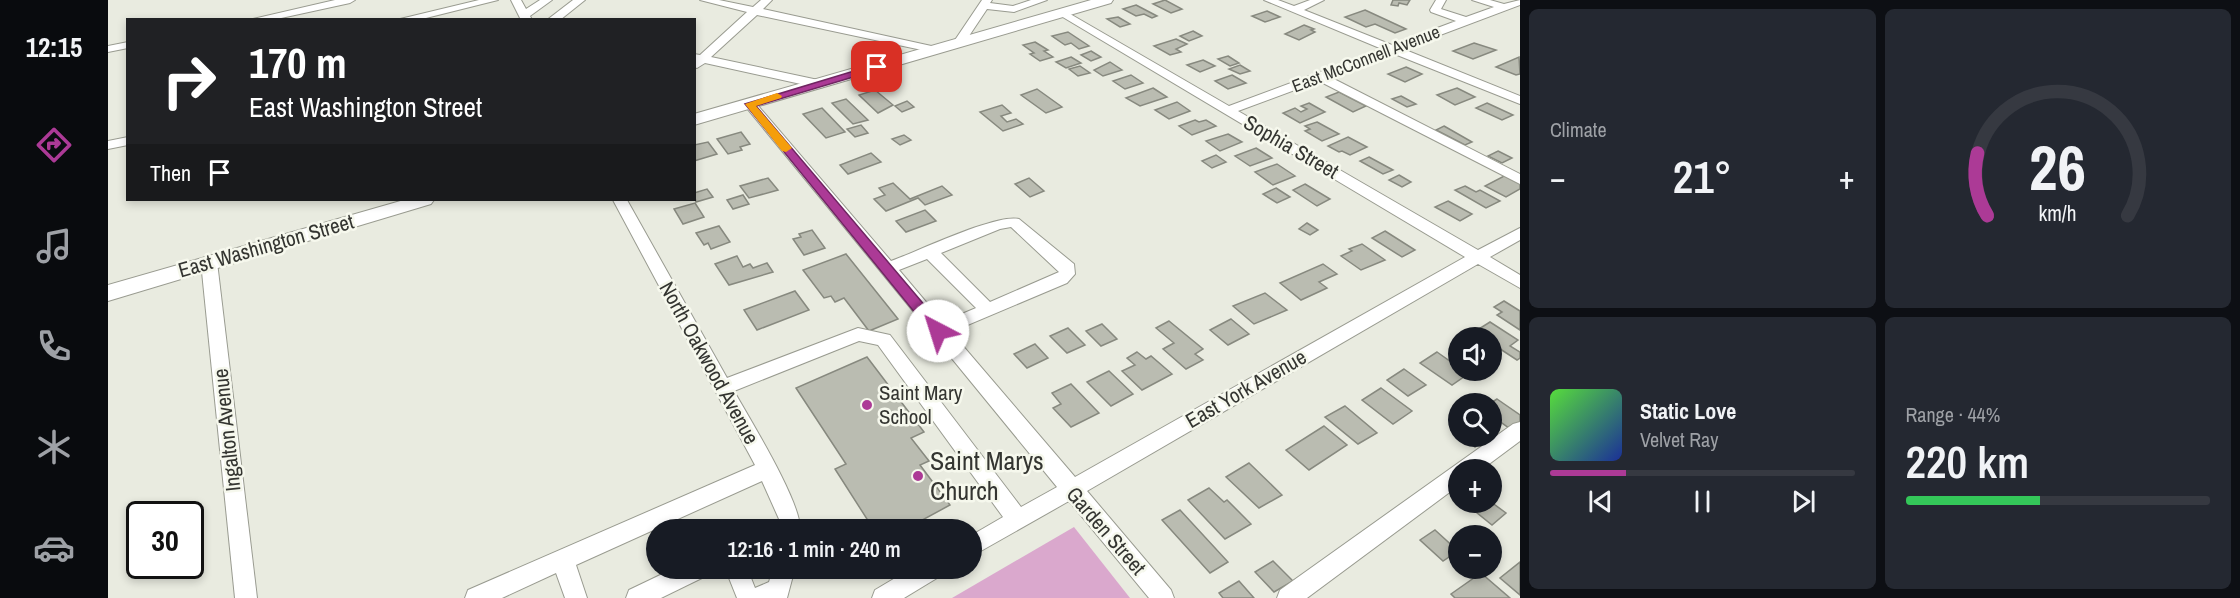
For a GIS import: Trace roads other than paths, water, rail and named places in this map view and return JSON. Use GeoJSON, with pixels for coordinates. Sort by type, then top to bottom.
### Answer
{"type":"FeatureCollection","features":[{"type":"Feature","properties":{"kind":"main road"},"geometry":{"type":"LineString","coordinates":[[696,119],[1106,0]]}},
{"type":"Feature","properties":{"kind":"main road","name":"East Washington Street"},"geometry":{"type":"LineString","coordinates":[[108,292],[421,201]]}},
{"type":"Feature","properties":{"kind":"street"},"geometry":{"type":"LineString","coordinates":[[264,18],[350,0]]}},
{"type":"Feature","properties":{"kind":"street"},"geometry":{"type":"LineString","coordinates":[[410,18],[494,0]]}},
{"type":"Feature","properties":{"kind":"street"},"geometry":{"type":"LineString","coordinates":[[516,0],[526,17],[548,0]]}},
{"type":"Feature","properties":{"kind":"street"},"geometry":{"type":"LineString","coordinates":[[555,18],[580,0]]}},
{"type":"Feature","properties":{"kind":"street"},"geometry":{"type":"LineString","coordinates":[[705,0],[936,50]]}},
{"type":"Feature","properties":{"kind":"street"},"geometry":{"type":"LineString","coordinates":[[697,60],[767,0]]}},
{"type":"Feature","properties":{"kind":"street"},"geometry":{"type":"LineString","coordinates":[[958,43],[985,2],[1014,9],[1042,0]]}},
{"type":"Feature","properties":{"kind":"street"},"geometry":{"type":"LineString","coordinates":[[1269,0],[1520,100]]}},
{"type":"Feature","properties":{"kind":"street"},"geometry":{"type":"LineString","coordinates":[[1295,10],[1320,0]]}},
{"type":"Feature","properties":{"kind":"street"},"geometry":{"type":"LineString","coordinates":[[1441,0],[1435,10],[1466,21]]}},
{"type":"Feature","properties":{"kind":"street"},"geometry":{"type":"LineString","coordinates":[[1477,0],[1520,12]]}},
{"type":"Feature","properties":{"kind":"street","name":"East McConnell Avenue"},"geometry":{"type":"LineString","coordinates":[[1228,111],[1520,1]]}},
{"type":"Feature","properties":{"kind":"street","name":"Sophia Street"},"geometry":{"type":"LineString","coordinates":[[1061,13],[1520,282]]}},
{"type":"Feature","properties":{"kind":"street"},"geometry":{"type":"LineString","coordinates":[[108,49],[126,45]]}},
{"type":"Feature","properties":{"kind":"street"},"geometry":{"type":"LineString","coordinates":[[697,60],[819,84]]}},
{"type":"Feature","properties":{"kind":"street"},"geometry":{"type":"LineString","coordinates":[[1321,77],[1520,180]]}},
{"type":"Feature","properties":{"kind":"street","name":"Garden Street"},"geometry":{"type":"LineString","coordinates":[[750,104],[1070,490],[1163,598]]}},
{"type":"Feature","properties":{"kind":"street"},"geometry":{"type":"LineString","coordinates":[[108,145],[126,141]]}},
{"type":"Feature","properties":{"kind":"street","name":"North Oakwood Avenue"},"geometry":{"type":"LineString","coordinates":[[622,201],[768,470],[790,519]]}},
{"type":"Feature","properties":{"kind":"street"},"geometry":{"type":"LineString","coordinates":[[887,269],[997,225],[1014,222],[1068,268],[1067,274],[1061,279],[938,331]]}},
{"type":"Feature","properties":{"kind":"street","name":"East York Avenue"},"geometry":{"type":"LineString","coordinates":[[982,540],[1520,233]]}},
{"type":"Feature","properties":{"kind":"street"},"geometry":{"type":"LineString","coordinates":[[930,252],[988,310]]}},
{"type":"Feature","properties":{"kind":"street","name":"Ingalton Avenue"},"geometry":{"type":"LineString","coordinates":[[209,262],[246,598]]}},
{"type":"Feature","properties":{"kind":"street"},"geometry":{"type":"LineString","coordinates":[[723,387],[858,334],[884,340],[1017,520]]}},
{"type":"Feature","properties":{"kind":"street"},"geometry":{"type":"LineString","coordinates":[[1481,459],[1520,430]]}},
{"type":"Feature","properties":{"kind":"street"},"geometry":{"type":"LineString","coordinates":[[476,598],[768,470]]}},
{"type":"Feature","properties":{"kind":"street"},"geometry":{"type":"LineString","coordinates":[[1288,598],[1448,482]]}},
{"type":"Feature","properties":{"kind":"street"},"geometry":{"type":"LineString","coordinates":[[562,560],[576,598]]}},
{"type":"Feature","properties":{"kind":"street"},"geometry":{"type":"LineString","coordinates":[[637,598],[677,579]]}},
{"type":"Feature","properties":{"kind":"street"},"geometry":{"type":"LineString","coordinates":[[740,579],[747,598]]}},
{"type":"Feature","properties":{"kind":"street"},"geometry":{"type":"LineString","coordinates":[[883,598],[915,579]]}},
{"type":"Feature","properties":{"kind":"street"},"geometry":{"type":"LineString","coordinates":[[759,598],[780,585]]}},
{"type":"Feature","properties":{"kind":"place","name":"Saint Mary School"},"geometry":{"type":"Point","coordinates":[867,405]}},
{"type":"Feature","properties":{"kind":"place","name":"Saint Marys Church"},"geometry":{"type":"Point","coordinates":[918,476]}}]}
